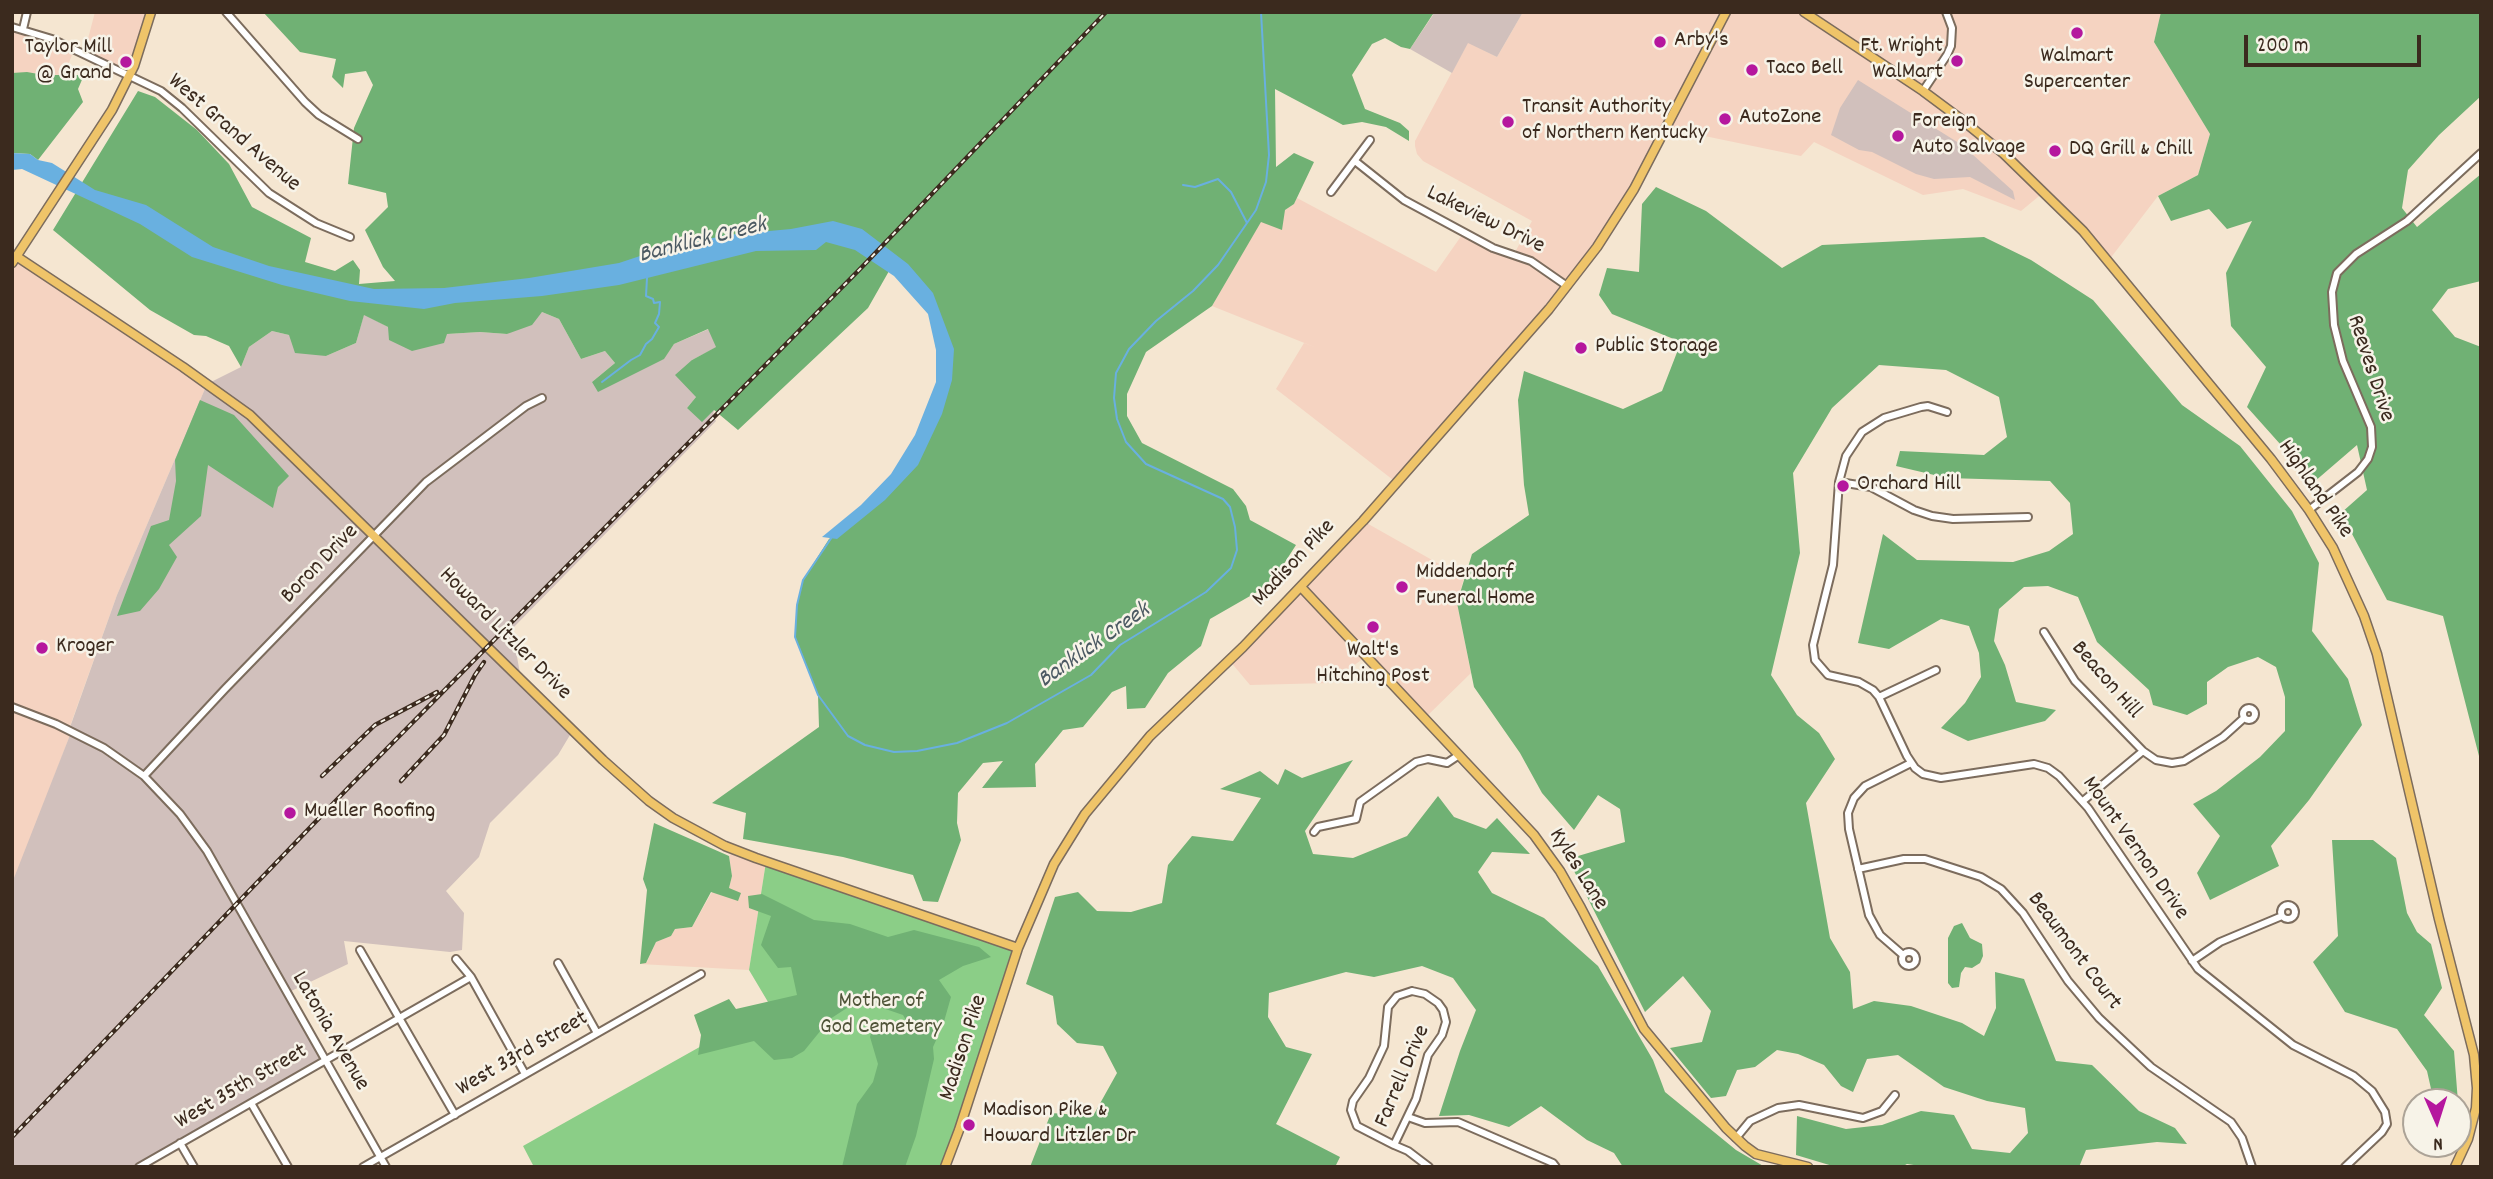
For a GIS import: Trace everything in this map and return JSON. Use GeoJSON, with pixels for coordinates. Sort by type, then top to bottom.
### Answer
{"type":"FeatureCollection","features":[{"type":"Feature","properties":{"kind":"main road"},"geometry":{"type":"LineString","coordinates":[[14,257],[44,216],[112,110],[130,75],[150,12]]}},
{"type":"Feature","properties":{"kind":"main road","name":"Madison Pike"},"geometry":{"type":"LineString","coordinates":[[945,1167],[1018,948],[1054,864],[1080,821],[1103,789],[1150,736],[1301,587],[1435,440],[1567,286],[1634,189],[1726,12]]}},
{"type":"Feature","properties":{"kind":"main road","name":"Highland Pike"},"geometry":{"type":"LineString","coordinates":[[1804,12],[1923,91],[2004,154],[2084,231],[2271,459],[2333,548],[2350,583],[2377,654],[2474,1055],[2476,1108],[2468,1139],[2455,1167]]}},
{"type":"Feature","properties":{"kind":"main road","name":"Howard Litzler Drive"},"geometry":{"type":"LineString","coordinates":[[14,257],[236,404],[274,437],[603,760],[649,801],[673,818],[725,846],[756,858],[1018,948]]}},
{"type":"Feature","properties":{"kind":"main road","name":"Kyles Lane"},"geometry":{"type":"LineString","coordinates":[[1301,587],[1525,825],[1547,853],[1581,908],[1644,1029],[1736,1138],[1756,1154],[1808,1167]]}},
{"type":"Feature","properties":{"kind":"street"},"geometry":{"type":"LineString","coordinates":[[23,29],[27,12]]}},
{"type":"Feature","properties":{"kind":"street"},"geometry":{"type":"LineString","coordinates":[[226,12],[319,116],[358,139]]}},
{"type":"Feature","properties":{"kind":"street"},"geometry":{"type":"LineString","coordinates":[[1923,91],[1951,46],[1952,28],[1946,12]]}},
{"type":"Feature","properties":{"kind":"street","name":"West Grand Avenue"},"geometry":{"type":"LineString","coordinates":[[12,27],[52,39],[130,75],[172,99],[269,193],[316,223],[350,237]]}},
{"type":"Feature","properties":{"kind":"street"},"geometry":{"type":"LineString","coordinates":[[1331,192],[1370,140]]}},
{"type":"Feature","properties":{"kind":"street","name":"Reeves Drive"},"geometry":{"type":"LineString","coordinates":[[2309,510],[2358,472],[2368,459],[2372,447],[2371,426],[2343,361],[2334,325],[2332,292],[2337,273],[2356,254],[2407,221],[2481,153]]}},
{"type":"Feature","properties":{"kind":"street","name":"Lakeview Drive"},"geometry":{"type":"LineString","coordinates":[[1355,161],[1404,200],[1493,248],[1531,261],[1567,286]]}},
{"type":"Feature","properties":{"kind":"street","name":"Boron Drive"},"geometry":{"type":"LineString","coordinates":[[144,776],[433,476],[526,406],[542,398]]}},
{"type":"Feature","properties":{"kind":"street"},"geometry":{"type":"LineString","coordinates":[[1903,955],[1885,941],[1871,922],[1848,821],[1854,798],[1866,786],[1911,763],[1879,697],[1866,685],[1828,675],[1815,660],[1813,651],[1833,565],[1839,482],[1846,456],[1854,441],[1875,422],[1921,407],[1928,406],[1947,412]]}},
{"type":"Feature","properties":{"kind":"street"},"geometry":{"type":"LineString","coordinates":[[1839,482],[1871,487],[1914,510],[1932,516],[1953,519],[2028,517]]}},
{"type":"Feature","properties":{"kind":"street","name":"Beacon Hill"},"geometry":{"type":"LineString","coordinates":[[2045,632],[2075,681],[2151,758],[2165,763],[2184,761],[2223,737],[2244,718]]}},
{"type":"Feature","properties":{"kind":"street"},"geometry":{"type":"LineString","coordinates":[[1879,697],[1936,670]]}},
{"type":"Feature","properties":{"kind":"street","name":"Latonia Avenue"},"geometry":{"type":"LineString","coordinates":[[12,707],[81,735],[104,748],[144,776],[188,824],[207,851],[386,1167]]}},
{"type":"Feature","properties":{"kind":"street","name":"Beacon Hill"},"geometry":{"type":"LineString","coordinates":[[2082,801],[2143,751]]}},
{"type":"Feature","properties":{"kind":"street"},"geometry":{"type":"LineString","coordinates":[[1314,832],[1318,827],[1356,819],[1360,802],[1416,762],[1428,759],[1447,763],[1459,755]]}},
{"type":"Feature","properties":{"kind":"street","name":"Mount Vernon Drive"},"geometry":{"type":"LineString","coordinates":[[1911,763],[1923,774],[1941,778],[2029,765],[2041,765],[2059,776],[2082,801],[2192,961],[2208,979],[2293,1045],[2354,1076],[2372,1091],[2385,1112],[2387,1124],[2345,1167]]}},
{"type":"Feature","properties":{"kind":"street","name":"Beaumont Court"},"geometry":{"type":"LineString","coordinates":[[1858,869],[1904,859],[1924,859],[1981,877],[2001,889],[2024,913],[2068,981],[2099,1018],[2151,1067],[2231,1122],[2242,1138],[2252,1167]]}},
{"type":"Feature","properties":{"kind":"street"},"geometry":{"type":"LineString","coordinates":[[2192,961],[2220,942],[2282,916]]}},
{"type":"Feature","properties":{"kind":"street"},"geometry":{"type":"LineString","coordinates":[[360,950],[455,1115]]}},
{"type":"Feature","properties":{"kind":"street"},"geometry":{"type":"LineString","coordinates":[[456,958],[471,977],[526,1074]]}},
{"type":"Feature","properties":{"kind":"street"},"geometry":{"type":"LineString","coordinates":[[558,963],[597,1033]]}},
{"type":"Feature","properties":{"kind":"street","name":"West 33rd Street"},"geometry":{"type":"LineString","coordinates":[[363,1167],[701,974]]}},
{"type":"Feature","properties":{"kind":"street","name":"West 35th Street"},"geometry":{"type":"LineString","coordinates":[[139,1167],[471,977]]}},
{"type":"Feature","properties":{"kind":"street","name":"Farrell Drive"},"geometry":{"type":"LineString","coordinates":[[1394,1145],[1420,1088],[1428,1055],[1442,1035],[1446,1022],[1438,1003],[1417,991],[1401,994],[1390,1003],[1384,1046],[1369,1079],[1353,1101],[1351,1110],[1357,1126],[1394,1145],[1408,1152],[1429,1167]]}},
{"type":"Feature","properties":{"kind":"street"},"geometry":{"type":"LineString","coordinates":[[1736,1138],[1750,1121],[1778,1108],[1799,1105],[1863,1118],[1882,1111],[1895,1095]]}},
{"type":"Feature","properties":{"kind":"street"},"geometry":{"type":"LineString","coordinates":[[251,1103],[288,1167]]}},
{"type":"Feature","properties":{"kind":"street"},"geometry":{"type":"LineString","coordinates":[[1408,1117],[1425,1123],[1458,1122],[1542,1158],[1556,1167]]}},
{"type":"Feature","properties":{"kind":"street"},"geometry":{"type":"LineString","coordinates":[[180,1143],[194,1167]]}},
{"type":"Feature","properties":{"kind":"shaded area"},"geometry":{"type":"Polygon","coordinates":[[[95,12],[151,12],[130,75],[84,54],[95,12]]]}},
{"type":"Feature","properties":{"kind":"shaded area"},"geometry":{"type":"Polygon","coordinates":[[[1430,12],[1523,12],[1497,57],[1468,43],[1452,73],[1410,49],[1433,15],[1430,12]]]}},
{"type":"Feature","properties":{"kind":"shaded area"},"geometry":{"type":"Polygon","coordinates":[[[1523,12],[2161,12],[2154,42],[2210,134],[2198,175],[2158,196],[2109,260],[2044,192],[2021,211],[1963,189],[1923,195],[1814,142],[1801,156],[1666,128],[1593,253],[1397,483],[1276,389],[1304,343],[1317,348],[1212,306],[1261,221],[1285,210],[1294,204],[1297,198],[1436,272],[1464,232],[1514,254],[1532,221],[1423,161],[1417,154],[1415,141],[1468,42],[1497,57],[1523,12]]]}},
{"type":"Feature","properties":{"kind":"shaded area"},"geometry":{"type":"Polygon","coordinates":[[[12,27],[74,50],[64,75],[12,73],[12,27]]]}},
{"type":"Feature","properties":{"kind":"shaded area","name":"Foreign Auto Salvage"},"geometry":{"type":"Polygon","coordinates":[[[1858,80],[1962,145],[2013,191],[2015,200],[1970,177],[1934,179],[1916,174],[1831,135],[1840,108],[1858,80]]]}},
{"type":"Feature","properties":{"kind":"shaded area"},"geometry":{"type":"Polygon","coordinates":[[[16,256],[207,384],[117,595],[12,898],[12,263],[16,256]]]}},
{"type":"Feature","properties":{"kind":"shaded area"},"geometry":{"type":"Polygon","coordinates":[[[542,312],[559,319],[581,359],[605,351],[615,363],[592,382],[663,359],[674,344],[709,329],[717,347],[692,360],[696,397],[687,408],[714,409],[713,416],[716,421],[512,629],[521,679],[573,730],[558,755],[490,823],[479,857],[446,891],[464,913],[462,950],[450,952],[344,941],[348,964],[287,993],[325,1061],[139,1167],[12,1167],[12,883],[70,735],[69,730],[117,595],[207,384],[241,367],[249,347],[272,331],[289,335],[326,356],[356,343],[364,314],[388,327],[447,334],[507,334],[542,312]]]}},
{"type":"Feature","properties":{"kind":"shaded area"},"geometry":{"type":"Polygon","coordinates":[[[1363,521],[1464,578],[1457,603],[1471,673],[1425,718],[1367,656],[1329,683],[1250,685],[1229,660],[1363,521]]]}},
{"type":"Feature","properties":{"kind":"shaded area"},"geometry":{"type":"Polygon","coordinates":[[[735,850],[766,862],[749,970],[640,964],[647,962],[656,942],[671,936],[675,929],[692,927],[712,892],[729,888],[732,876],[729,856],[735,850]]]}},
{"type":"Feature","properties":{"kind":"green space"},"geometry":{"type":"Polygon","coordinates":[[[263,12],[1433,14],[1410,49],[1385,38],[1372,44],[1352,75],[1365,109],[1400,123],[1409,131],[1409,141],[1386,127],[1362,122],[1343,125],[1275,89],[1276,167],[1294,153],[1314,162],[1294,204],[1285,210],[1282,230],[1261,222],[1212,306],[1146,352],[1127,394],[1127,416],[1142,443],[1233,489],[1246,506],[1250,520],[1296,545],[1271,584],[1210,619],[1201,646],[1168,673],[1145,708],[1127,709],[1126,686],[1112,692],[1083,727],[1063,730],[1035,764],[1036,787],[982,788],[1003,761],[983,763],[958,793],[957,823],[961,840],[938,902],[923,901],[913,875],[843,857],[743,839],[746,813],[712,803],[819,727],[818,695],[795,637],[797,605],[803,580],[829,539],[854,520],[908,461],[941,386],[931,310],[893,264],[868,308],[738,430],[714,410],[702,422],[687,408],[696,397],[675,375],[692,360],[716,347],[708,329],[674,344],[664,359],[598,392],[592,382],[615,363],[605,351],[581,359],[559,319],[542,312],[532,325],[507,334],[447,334],[444,343],[412,351],[389,340],[388,327],[364,315],[356,343],[326,356],[295,353],[289,335],[272,331],[249,347],[241,367],[229,346],[206,336],[194,335],[150,310],[53,230],[138,91],[155,97],[197,130],[229,164],[252,207],[311,238],[305,262],[335,271],[353,260],[360,270],[359,284],[395,281],[383,267],[365,230],[388,207],[386,193],[348,184],[354,128],[373,85],[366,71],[345,74],[343,88],[332,77],[336,59],[300,52],[263,12]]]}},
{"type":"Feature","properties":{"kind":"green space"},"geometry":{"type":"Polygon","coordinates":[[[2161,12],[2481,12],[2481,96],[2439,135],[2408,170],[2402,208],[2417,227],[2481,174],[2481,281],[2448,289],[2432,310],[2455,337],[2481,347],[2481,839],[2479,756],[2443,616],[2387,600],[2341,513],[2367,490],[2357,445],[2314,482],[2247,407],[2266,367],[2231,326],[2226,273],[2252,221],[2227,229],[2209,209],[2171,221],[2158,196],[2198,175],[2210,134],[2154,42],[2161,12]]]}},
{"type":"Feature","properties":{"kind":"green space"},"geometry":{"type":"Polygon","coordinates":[[[12,73],[44,75],[84,75],[78,89],[83,102],[38,160],[30,154],[12,153],[12,73]]]}},
{"type":"Feature","properties":{"kind":"green space"},"geometry":{"type":"Polygon","coordinates":[[[1656,187],[1706,211],[1782,268],[1822,245],[1984,237],[2031,260],[2093,300],[2182,405],[2240,446],[2292,511],[2319,563],[2312,631],[2348,679],[2362,725],[2309,800],[2271,846],[2279,866],[2210,900],[2197,873],[2220,836],[2193,804],[2216,791],[2260,757],[2285,731],[2285,697],[2276,667],[2258,657],[2228,667],[2207,682],[2207,704],[2187,715],[2153,705],[2149,690],[2097,642],[2078,597],[2048,586],[2024,587],[1999,609],[1994,641],[2005,665],[2016,702],[2056,710],[2045,721],[1968,741],[1941,728],[1965,703],[1981,677],[1979,653],[1969,626],[1941,619],[1889,649],[1858,643],[1883,534],[1917,560],[2013,562],[2049,551],[2073,534],[2070,503],[2050,481],[1947,478],[1896,466],[1900,451],[1984,455],[2007,437],[1999,397],[1946,370],[1879,365],[1832,408],[1793,473],[1800,553],[1771,675],[1797,715],[1819,733],[1835,759],[1806,803],[1830,938],[1850,972],[1853,1009],[1874,1001],[1911,1006],[1962,1023],[1984,1036],[1996,1008],[1995,972],[2024,979],[2056,1061],[2092,1065],[2139,1111],[2175,1128],[2187,1144],[2157,1142],[2086,1150],[2079,1167],[1927,1167],[1907,1164],[1901,1167],[1836,1167],[1796,1155],[1797,1116],[1846,1129],[1882,1125],[1921,1111],[1954,1115],[1972,1149],[2010,1153],[2028,1133],[2025,1108],[1987,1101],[1944,1087],[1898,1055],[1867,1059],[1853,1092],[1841,1086],[1824,1065],[1798,1054],[1777,1050],[1755,1067],[1737,1070],[1726,1096],[1711,1098],[1670,1048],[1702,1042],[1711,1011],[1683,976],[1645,1012],[1568,859],[1625,842],[1620,809],[1598,795],[1574,830],[1542,793],[1520,753],[1474,687],[1457,603],[1472,554],[1529,515],[1524,485],[1518,400],[1524,371],[1623,409],[1662,391],[1681,342],[1612,314],[1599,295],[1607,268],[1639,272],[1642,204],[1656,187]]]}},
{"type":"Feature","properties":{"kind":"green space"},"geometry":{"type":"Polygon","coordinates":[[[200,400],[234,415],[289,476],[278,487],[273,508],[208,465],[201,516],[169,545],[177,557],[159,589],[140,611],[117,616],[151,526],[169,520],[176,481],[175,460],[200,400]]]}},
{"type":"Feature","properties":{"kind":"green space"},"geometry":{"type":"Polygon","coordinates":[[[1353,760],[1305,831],[1313,854],[1353,858],[1407,836],[1438,796],[1454,817],[1486,829],[1497,818],[1530,854],[1492,852],[1478,872],[1492,893],[1544,918],[1598,966],[1653,1060],[1665,1092],[1736,1150],[1765,1167],[1623,1167],[1614,1153],[1587,1140],[1541,1106],[1509,1127],[1469,1115],[1439,1116],[1476,1010],[1453,978],[1422,966],[1374,977],[1346,972],[1269,993],[1268,1017],[1286,1047],[1312,1054],[1276,1124],[1340,1157],[1335,1167],[1030,1167],[1051,1113],[1093,1116],[1117,1073],[1103,1046],[1077,1043],[1057,1024],[1053,996],[1026,984],[1055,897],[1078,892],[1097,911],[1131,912],[1162,903],[1168,865],[1192,836],[1233,841],[1261,798],[1220,789],[1260,771],[1278,785],[1285,769],[1302,778],[1353,760]]]}},
{"type":"Feature","properties":{"kind":"green space"},"geometry":{"type":"Polygon","coordinates":[[[654,823],[729,856],[732,876],[729,888],[741,893],[738,901],[711,892],[692,927],[675,929],[671,936],[656,942],[646,963],[640,964],[647,890],[643,879],[654,823]]]}},
{"type":"Feature","properties":{"kind":"green space"},"geometry":{"type":"Polygon","coordinates":[[[2332,840],[2373,840],[2396,858],[2407,913],[2417,932],[2431,944],[2442,988],[2424,1015],[2454,1051],[2457,1088],[2431,1088],[2427,1071],[2397,1029],[2345,1012],[2313,962],[2338,936],[2332,840]]]}},
{"type":"Feature","properties":{"kind":"green space","name":"Mother of God Cemetery"},"geometry":{"type":"Polygon","coordinates":[[[766,862],[1018,948],[945,1167],[534,1167],[523,1146],[771,1007],[749,970],[766,862]]]}},
{"type":"Feature","properties":{"kind":"green space"},"geometry":{"type":"Polygon","coordinates":[[[762,894],[814,920],[850,924],[888,937],[914,930],[979,947],[991,957],[963,966],[939,980],[951,997],[933,1047],[934,1059],[916,1136],[905,1167],[842,1167],[857,1104],[873,1082],[878,1064],[870,1037],[873,1024],[907,1022],[903,1015],[871,1004],[853,1004],[830,1019],[804,1051],[792,1058],[774,1060],[754,1041],[698,1055],[701,1035],[694,1015],[729,999],[736,1009],[797,995],[791,967],[778,968],[761,945],[771,916],[749,908],[748,896],[762,894]]]}},
{"type":"Feature","properties":{"kind":"green space"},"geometry":{"type":"Polygon","coordinates":[[[1962,923],[1970,938],[1982,944],[1983,956],[1980,963],[1972,968],[1965,967],[1961,973],[1959,987],[1952,988],[1948,983],[1948,938],[1954,926],[1962,923]]]}},
{"type":"Feature","properties":{"kind":"water"},"geometry":{"type":"Polygon","coordinates":[[[12,153],[30,154],[38,160],[52,163],[95,190],[146,205],[213,247],[269,266],[374,289],[444,288],[529,278],[619,263],[652,252],[726,235],[791,229],[833,221],[862,229],[908,264],[933,293],[954,349],[952,380],[942,414],[918,465],[885,500],[837,539],[822,537],[861,505],[891,474],[915,435],[936,382],[936,350],[928,314],[894,276],[855,250],[826,242],[816,250],[756,251],[619,285],[542,296],[455,303],[424,309],[350,301],[282,285],[192,257],[140,224],[22,169],[12,170],[12,153]]]}},
{"type":"Feature","properties":{"kind":"waterway","name":"Banklick Creek"},"geometry":{"type":"LineString","coordinates":[[832,537],[803,580],[797,605],[795,637],[818,695],[848,736],[865,745],[894,752],[917,751],[957,743],[1007,723],[1091,675],[1120,645],[1206,592],[1231,568],[1237,550],[1230,507],[1223,499],[1146,464],[1126,442],[1117,419],[1114,398],[1116,373],[1129,349],[1218,265],[1256,210],[1266,182],[1269,155],[1261,12]]}},
{"type":"Feature","properties":{"kind":"waterway"},"geometry":{"type":"LineString","coordinates":[[1183,185],[1195,187],[1218,179],[1231,192],[1247,223]]}},
{"type":"Feature","properties":{"kind":"waterway"},"geometry":{"type":"LineString","coordinates":[[602,382],[640,355],[659,327],[655,323],[660,302],[654,303],[653,299],[646,296],[647,278]]}},
{"type":"Feature","properties":{"kind":"railway"},"geometry":{"type":"LineString","coordinates":[[12,1137],[350,786],[861,268],[1106,12]]}},
{"type":"Feature","properties":{"kind":"railway"},"geometry":{"type":"LineString","coordinates":[[401,781],[444,735],[484,662]]}},
{"type":"Feature","properties":{"kind":"railway"},"geometry":{"type":"LineString","coordinates":[[322,776],[375,725],[437,692]]}},
{"type":"Feature","properties":{"kind":"place","name":"Walmart Supercenter"},"geometry":{"type":"Point","coordinates":[2077,33]}},
{"type":"Feature","properties":{"kind":"place","name":"Arby's"},"geometry":{"type":"Point","coordinates":[1660,42]}},
{"type":"Feature","properties":{"kind":"place","name":"Ft. Wright WalMart"},"geometry":{"type":"Point","coordinates":[1957,61]}},
{"type":"Feature","properties":{"kind":"place","name":"Taylor Mill @ Grand"},"geometry":{"type":"Point","coordinates":[126,62]}},
{"type":"Feature","properties":{"kind":"place","name":"Taco Bell"},"geometry":{"type":"Point","coordinates":[1752,70]}},
{"type":"Feature","properties":{"kind":"place","name":"AutoZone"},"geometry":{"type":"Point","coordinates":[1725,119]}},
{"type":"Feature","properties":{"kind":"place","name":"Transit Authority of Northern Kentucky"},"geometry":{"type":"Point","coordinates":[1508,122]}},
{"type":"Feature","properties":{"kind":"place","name":"Foreign Auto Salvage"},"geometry":{"type":"Point","coordinates":[1898,136]}},
{"type":"Feature","properties":{"kind":"place","name":"DQ Grill & Chill"},"geometry":{"type":"Point","coordinates":[2055,151]}},
{"type":"Feature","properties":{"kind":"place","name":"Public Storage"},"geometry":{"type":"Point","coordinates":[1581,348]}},
{"type":"Feature","properties":{"kind":"place","name":"Orchard Hill"},"geometry":{"type":"Point","coordinates":[1843,486]}},
{"type":"Feature","properties":{"kind":"place","name":"Middendorf Funeral Home"},"geometry":{"type":"Point","coordinates":[1402,587]}},
{"type":"Feature","properties":{"kind":"place","name":"Walt's Hitching Post"},"geometry":{"type":"Point","coordinates":[1373,627]}},
{"type":"Feature","properties":{"kind":"place","name":"Kroger"},"geometry":{"type":"Point","coordinates":[42,648]}},
{"type":"Feature","properties":{"kind":"place","name":"Mueller Roofing"},"geometry":{"type":"Point","coordinates":[290,813]}},
{"type":"Feature","properties":{"kind":"place","name":"Madison Pike & Howard Litzler Dr"},"geometry":{"type":"Point","coordinates":[969,1125]}}]}
